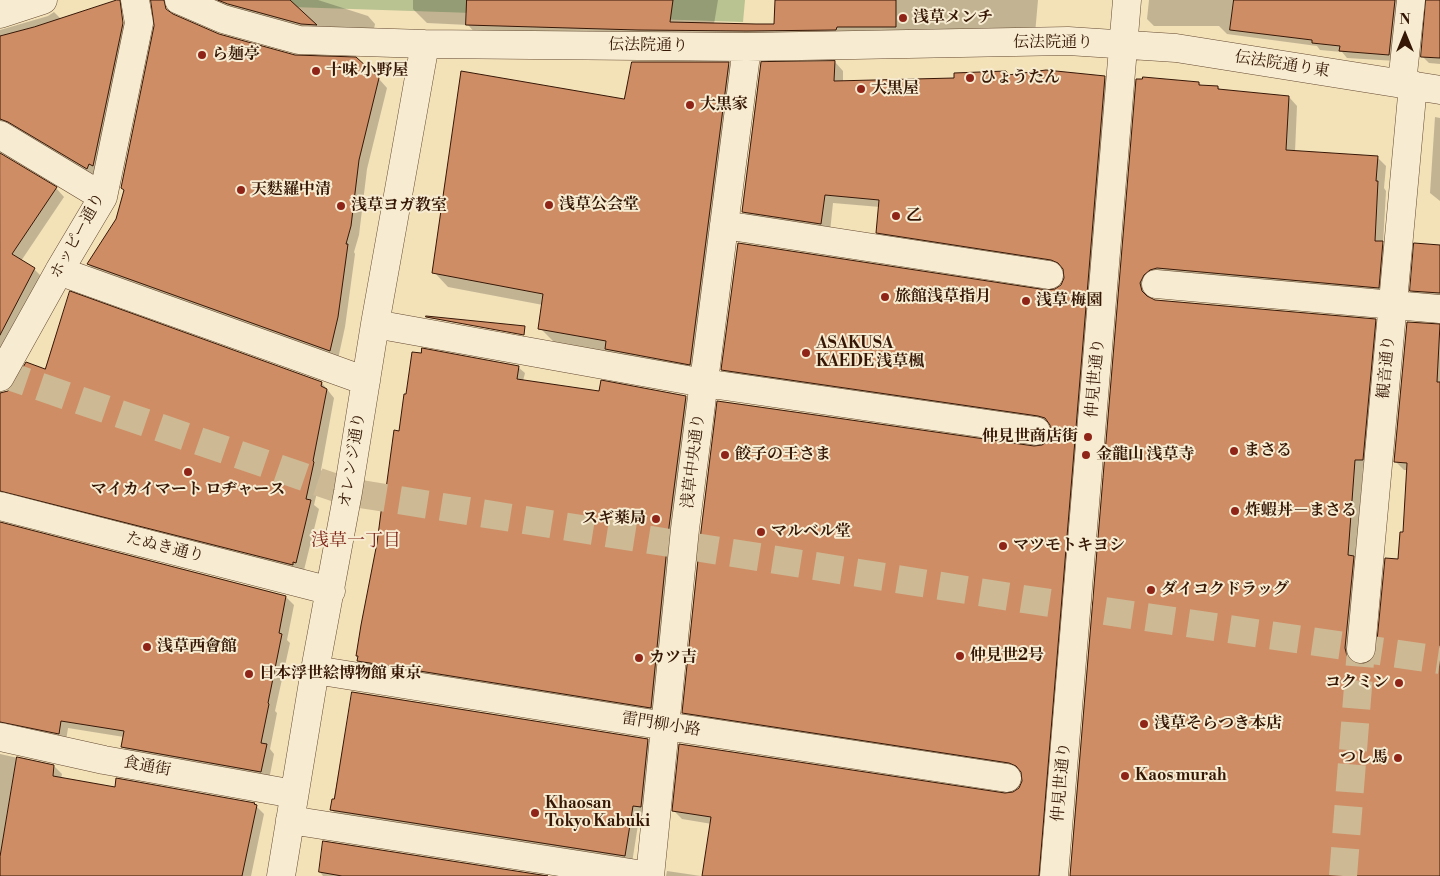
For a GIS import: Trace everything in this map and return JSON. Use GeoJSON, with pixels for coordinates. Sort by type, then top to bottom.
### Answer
{"type":"FeatureCollection","features":[{"type":"Feature","properties":{"kind":"street"},"geometry":{"type":"LineString","coordinates":[[0,14],[43,0]]}},
{"type":"Feature","properties":{"kind":"street","name":"ホッピー通り"},"geometry":{"type":"LineString","coordinates":[[1,375],[103,197],[139,23],[135,0]]}},
{"type":"Feature","properties":{"kind":"street","name":"伝法院通り"},"geometry":{"type":"LineString","coordinates":[[179,0],[223,19],[299,40],[425,44],[746,47],[1068,41],[1124,44]]}},
{"type":"Feature","properties":{"kind":"street","name":"仲見世通り"},"geometry":{"type":"LineString","coordinates":[[1054,876],[1127,0]]}},
{"type":"Feature","properties":{"kind":"street","name":"観音通り"},"geometry":{"type":"LineString","coordinates":[[1361,649],[1393,304],[1407,84],[1410,0]]}},
{"type":"Feature","properties":{"kind":"street","name":"オレンジ通り"},"geometry":{"type":"LineString","coordinates":[[281,876],[315,670],[425,44]]}},
{"type":"Feature","properties":{"kind":"street","name":"伝法院通り東"},"geometry":{"type":"LineString","coordinates":[[1124,44],[1176,48],[1440,90]]}},
{"type":"Feature","properties":{"kind":"street","name":"浅草中央通り"},"geometry":{"type":"LineString","coordinates":[[650,876],[685,530],[746,47]]}},
{"type":"Feature","properties":{"kind":"street"},"geometry":{"type":"LineString","coordinates":[[0,135],[103,197]]}},
{"type":"Feature","properties":{"kind":"street"},"geometry":{"type":"LineString","coordinates":[[724,225],[1049,275]]}},
{"type":"Feature","properties":{"kind":"street"},"geometry":{"type":"LineString","coordinates":[[59,271],[366,381]]}},
{"type":"Feature","properties":{"kind":"street"},"geometry":{"type":"LineString","coordinates":[[1156,284],[1440,309]]}},
{"type":"Feature","properties":{"kind":"street"},"geometry":{"type":"LineString","coordinates":[[375,324],[704,384],[1036,431]]}},
{"type":"Feature","properties":{"kind":"street","name":"たぬき通り"},"geometry":{"type":"LineString","coordinates":[[0,506],[330,591]]}},
{"type":"Feature","properties":{"kind":"street","name":"雷門柳小路"},"geometry":{"type":"LineString","coordinates":[[315,670],[1007,778]]}},
{"type":"Feature","properties":{"kind":"street","name":"食通街"},"geometry":{"type":"LineString","coordinates":[[0,737],[104,760],[292,807],[650,876]]}},
{"type":"Feature","properties":{"kind":"green space"},"geometry":{"type":"Polygon","coordinates":[[[266,0],[745,0],[743,22],[292,7],[266,0]]]}},
{"type":"Feature","properties":{"kind":"building"},"geometry":{"type":"Polygon","coordinates":[[[120,0],[123,23],[93,166],[89,164],[87,169],[0,119],[0,36],[120,0]]]}},
{"type":"Feature","properties":{"kind":"building"},"geometry":{"type":"Polygon","coordinates":[[[151,0],[164,0],[166,9],[173,14],[219,34],[295,55],[356,57],[379,78],[359,160],[351,226],[346,244],[348,244],[338,317],[330,351],[87,264],[116,219],[124,190],[121,188],[154,26],[151,0]]]}},
{"type":"Feature","properties":{"kind":"building"},"geometry":{"type":"Polygon","coordinates":[[[218,0],[290,0],[317,25],[301,24],[218,0]]]}},
{"type":"Feature","properties":{"kind":"building"},"geometry":{"type":"Polygon","coordinates":[[[467,0],[673,0],[670,22],[774,24],[775,0],[896,0],[896,27],[837,27],[836,30],[747,31],[466,25],[467,0]]]}},
{"type":"Feature","properties":{"kind":"building"},"geometry":{"type":"Polygon","coordinates":[[[1234,0],[1395,0],[1389,55],[1339,51],[1340,46],[1312,43],[1312,40],[1230,30],[1234,0]]]}},
{"type":"Feature","properties":{"kind":"building"},"geometry":{"type":"Polygon","coordinates":[[[1426,0],[1440,0],[1440,58],[1421,57],[1426,0]]]}},
{"type":"Feature","properties":{"kind":"building"},"geometry":{"type":"Polygon","coordinates":[[[835,61],[834,81],[954,78],[954,73],[1006,71],[1008,75],[1046,70],[1105,76],[1039,876],[702,876],[711,817],[672,811],[679,744],[1005,793],[1013,792],[1019,788],[1022,781],[1021,772],[1016,766],[1009,763],[682,713],[717,401],[1034,446],[1042,445],[1048,441],[1051,434],[1050,425],[1045,418],[1038,416],[721,370],[738,243],[1047,290],[1055,289],[1061,285],[1064,278],[1063,269],[1058,263],[1051,260],[876,233],[879,200],[825,195],[821,224],[742,212],[761,62],[835,61]]]}},
{"type":"Feature","properties":{"kind":"building","name":"浅草公会堂"},"geometry":{"type":"Polygon","coordinates":[[[632,62],[729,62],[690,365],[605,349],[606,341],[538,329],[543,294],[432,273],[461,71],[624,99],[632,62]]]}},
{"type":"Feature","properties":{"kind":"building"},"geometry":{"type":"Polygon","coordinates":[[[1143,77],[1199,82],[1199,85],[1218,86],[1218,89],[1289,96],[1286,150],[1378,156],[1375,241],[1383,241],[1379,288],[1157,268],[1150,270],[1144,275],[1140,283],[1142,291],[1155,300],[1376,319],[1363,460],[1355,460],[1348,555],[1354,556],[1345,648],[1347,656],[1352,662],[1359,664],[1368,663],[1374,658],[1385,558],[1398,559],[1400,532],[1403,532],[1407,463],[1394,462],[1407,322],[1440,324],[1437,382],[1440,382],[1440,876],[1070,876],[1136,79],[1142,79],[1143,77]]]}},
{"type":"Feature","properties":{"kind":"building"},"geometry":{"type":"Polygon","coordinates":[[[0,153],[57,187],[12,254],[35,268],[0,335],[0,153]]]}},
{"type":"Feature","properties":{"kind":"building"},"geometry":{"type":"Polygon","coordinates":[[[1414,243],[1440,245],[1440,293],[1410,291],[1414,243]]]}},
{"type":"Feature","properties":{"kind":"building"},"geometry":{"type":"Polygon","coordinates":[[[70,291],[322,382],[321,386],[327,389],[306,499],[311,500],[296,563],[293,562],[293,565],[0,491],[0,393],[8,391],[26,362],[45,369],[70,291]]]}},
{"type":"Feature","properties":{"kind":"building"},"geometry":{"type":"Polygon","coordinates":[[[426,317],[525,326],[524,335],[426,317]]]}},
{"type":"Feature","properties":{"kind":"building"},"geometry":{"type":"Polygon","coordinates":[[[422,348],[519,366],[517,379],[599,391],[601,380],[686,396],[669,527],[651,708],[357,661],[358,656],[356,656],[377,543],[394,430],[399,431],[412,352],[421,353],[422,348]]]}},
{"type":"Feature","properties":{"kind":"building"},"geometry":{"type":"Polygon","coordinates":[[[0,522],[286,596],[279,633],[282,634],[261,743],[267,744],[261,772],[121,747],[124,731],[61,721],[59,734],[0,722],[0,522]]]}},
{"type":"Feature","properties":{"kind":"building"},"geometry":{"type":"Polygon","coordinates":[[[352,692],[648,739],[641,807],[633,806],[625,856],[330,810],[332,799],[334,799],[352,692]]]}},
{"type":"Feature","properties":{"kind":"building"},"geometry":{"type":"Polygon","coordinates":[[[17,757],[54,765],[53,776],[115,787],[116,778],[255,803],[257,805],[242,876],[0,876],[0,857],[17,757]]]}},
{"type":"Feature","properties":{"kind":"building"},"geometry":{"type":"Polygon","coordinates":[[[323,841],[548,876],[342,876],[319,872],[323,841]]]}},
{"type":"Feature","properties":{"kind":"tunnel"},"geometry":{"type":"LineString","coordinates":[[0,373],[348,492],[1023,599],[1440,660]]}},
{"type":"Feature","properties":{"kind":"tunnel"},"geometry":{"type":"LineString","coordinates":[[1343,876],[1361,649]]}},
{"type":"Feature","properties":{"kind":"place","name":"浅草メンチ"},"geometry":{"type":"Point","coordinates":[903,18]}},
{"type":"Feature","properties":{"kind":"place","name":"ら麺亭"},"geometry":{"type":"Point","coordinates":[202,55]}},
{"type":"Feature","properties":{"kind":"place","name":"十味 小野屋"},"geometry":{"type":"Point","coordinates":[316,71]}},
{"type":"Feature","properties":{"kind":"place","name":"ひょうたん"},"geometry":{"type":"Point","coordinates":[970,78]}},
{"type":"Feature","properties":{"kind":"place","name":"大黒屋"},"geometry":{"type":"Point","coordinates":[861,89]}},
{"type":"Feature","properties":{"kind":"place","name":"大黒家"},"geometry":{"type":"Point","coordinates":[690,105]}},
{"type":"Feature","properties":{"kind":"place","name":"天麩羅中清"},"geometry":{"type":"Point","coordinates":[241,190]}},
{"type":"Feature","properties":{"kind":"place","name":"浅草公会堂"},"geometry":{"type":"Point","coordinates":[549,205]}},
{"type":"Feature","properties":{"kind":"place","name":"浅草ヨガ教室"},"geometry":{"type":"Point","coordinates":[341,206]}},
{"type":"Feature","properties":{"kind":"place","name":"乙"},"geometry":{"type":"Point","coordinates":[896,216]}},
{"type":"Feature","properties":{"kind":"place","name":"旅館浅草指月"},"geometry":{"type":"Point","coordinates":[885,297]}},
{"type":"Feature","properties":{"kind":"place","name":"浅草 梅園"},"geometry":{"type":"Point","coordinates":[1026,301]}},
{"type":"Feature","properties":{"kind":"place","name":"ASAKUSA KAEDE 浅草楓"},"geometry":{"type":"Point","coordinates":[806,353]}},
{"type":"Feature","properties":{"kind":"place","name":"仲見世商店街"},"geometry":{"type":"Point","coordinates":[1088,437]}},
{"type":"Feature","properties":{"kind":"place","name":"まさる"},"geometry":{"type":"Point","coordinates":[1234,451]}},
{"type":"Feature","properties":{"kind":"place","name":"餃子の王さま"},"geometry":{"type":"Point","coordinates":[725,455]}},
{"type":"Feature","properties":{"kind":"place","name":"金龍山 浅草寺"},"geometry":{"type":"Point","coordinates":[1086,455]}},
{"type":"Feature","properties":{"kind":"place","name":"マイカイマート ロヂャース"},"geometry":{"type":"Point","coordinates":[188,472]}},
{"type":"Feature","properties":{"kind":"place","name":"炸蝦丼－まさる"},"geometry":{"type":"Point","coordinates":[1235,511]}},
{"type":"Feature","properties":{"kind":"place","name":"スギ薬局"},"geometry":{"type":"Point","coordinates":[656,519]}},
{"type":"Feature","properties":{"kind":"place","name":"マルベル堂"},"geometry":{"type":"Point","coordinates":[761,532]}},
{"type":"Feature","properties":{"kind":"place","name":"マツモトキヨシ"},"geometry":{"type":"Point","coordinates":[1003,546]}},
{"type":"Feature","properties":{"kind":"place","name":"ダイコクドラッグ"},"geometry":{"type":"Point","coordinates":[1151,590]}},
{"type":"Feature","properties":{"kind":"place","name":"浅草西會館"},"geometry":{"type":"Point","coordinates":[147,647]}},
{"type":"Feature","properties":{"kind":"place","name":"仲見世2号"},"geometry":{"type":"Point","coordinates":[960,656]}},
{"type":"Feature","properties":{"kind":"place","name":"カツ吉"},"geometry":{"type":"Point","coordinates":[639,658]}},
{"type":"Feature","properties":{"kind":"place","name":"日本浮世絵博物館 東京"},"geometry":{"type":"Point","coordinates":[249,674]}},
{"type":"Feature","properties":{"kind":"place","name":"コクミン"},"geometry":{"type":"Point","coordinates":[1399,683]}},
{"type":"Feature","properties":{"kind":"place","name":"浅草そらつき本店"},"geometry":{"type":"Point","coordinates":[1144,724]}},
{"type":"Feature","properties":{"kind":"place","name":"つし馬"},"geometry":{"type":"Point","coordinates":[1398,758]}},
{"type":"Feature","properties":{"kind":"place","name":"Kaos murah"},"geometry":{"type":"Point","coordinates":[1125,776]}},
{"type":"Feature","properties":{"kind":"place","name":"Khaosan Tokyo Kabuki"},"geometry":{"type":"Point","coordinates":[535,813]}},
{"type":"Feature","properties":{"kind":"district","name":"浅草一丁目"},"geometry":{"type":"Point","coordinates":[356,542]}}]}
